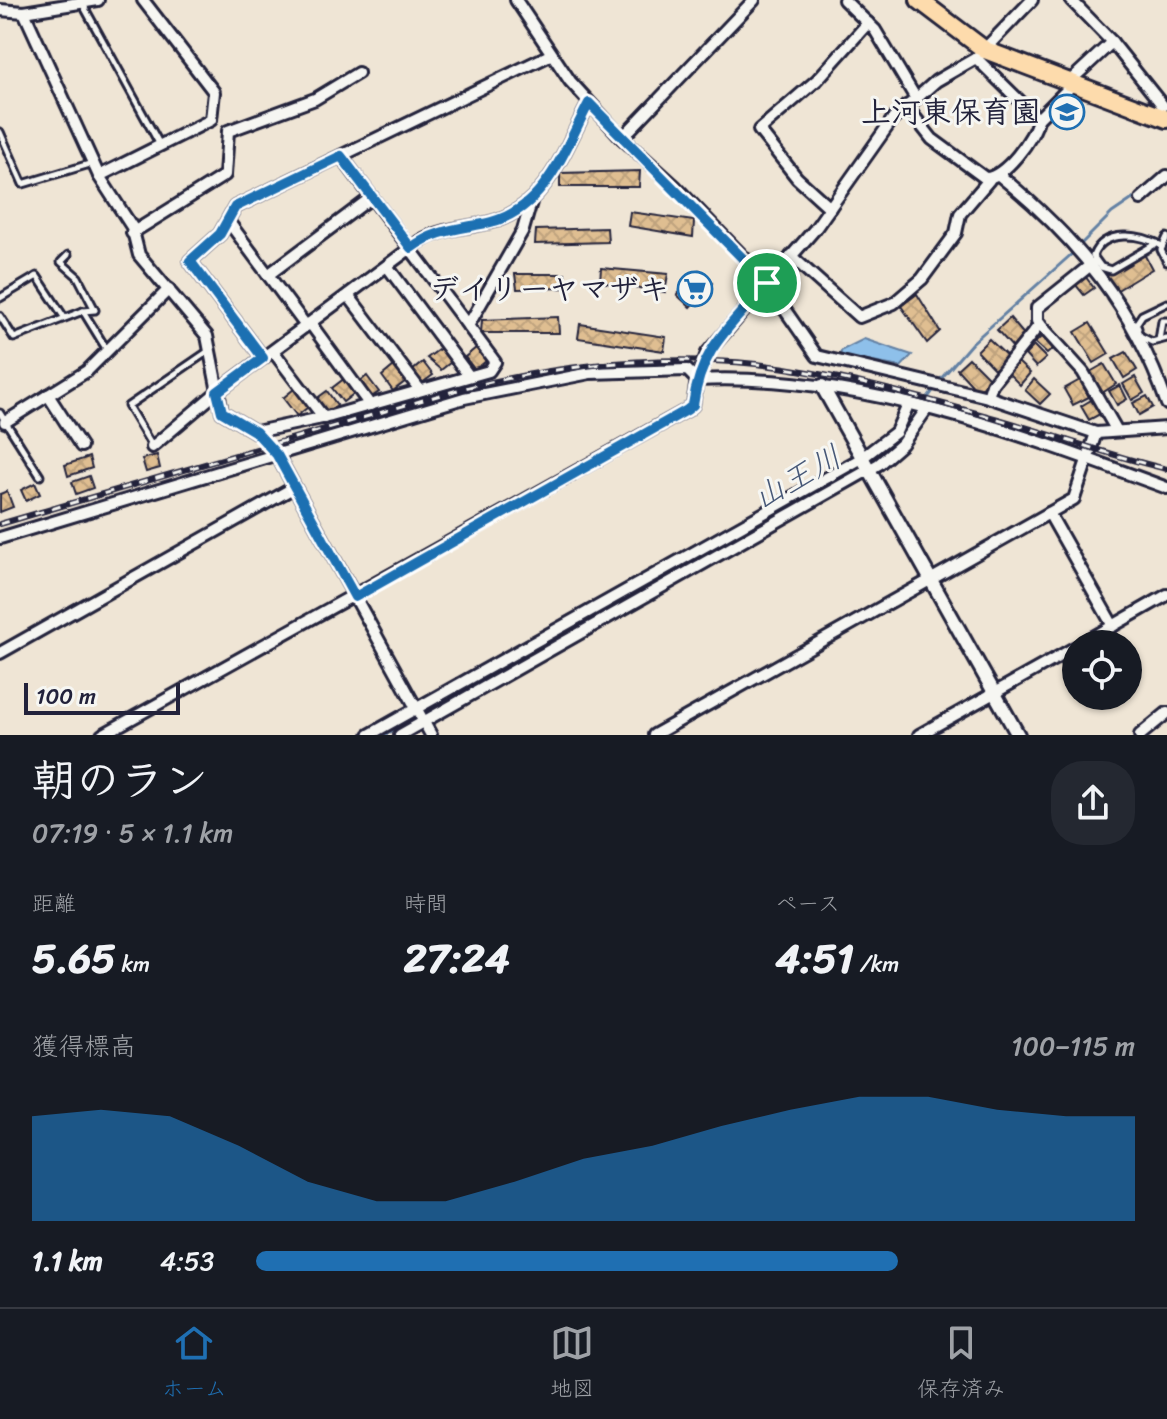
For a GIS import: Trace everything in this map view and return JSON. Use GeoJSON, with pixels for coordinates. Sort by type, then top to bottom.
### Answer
{"type":"FeatureCollection","features":[{"type":"Feature","properties":{"kind":"main road"},"geometry":{"type":"LineString","coordinates":[[919,0],[980,54],[1162,110]]}},
{"type":"Feature","properties":{"kind":"street"},"geometry":{"type":"LineString","coordinates":[[0,10],[24,12],[98,0]]}},
{"type":"Feature","properties":{"kind":"street"},"geometry":{"type":"LineString","coordinates":[[143,0],[214,92],[211,120]]}},
{"type":"Feature","properties":{"kind":"street"},"geometry":{"type":"LineString","coordinates":[[516,0],[550,55],[589,103],[676,187],[767,283],[817,356],[988,397],[1096,433],[1167,428]]}},
{"type":"Feature","properties":{"kind":"street"},"geometry":{"type":"LineString","coordinates":[[622,138],[754,0]]}},
{"type":"Feature","properties":{"kind":"street"},"geometry":{"type":"LineString","coordinates":[[844,0],[868,23],[915,97]]}},
{"type":"Feature","properties":{"kind":"street"},"geometry":{"type":"LineString","coordinates":[[102,735],[687,410],[693,405],[697,380],[707,353],[830,208],[906,106],[980,54],[1032,0]]}},
{"type":"Feature","properties":{"kind":"street"},"geometry":{"type":"LineString","coordinates":[[1071,0],[1112,42],[1162,110]]}},
{"type":"Feature","properties":{"kind":"street"},"geometry":{"type":"LineString","coordinates":[[24,12],[99,176],[132,233],[139,255],[198,322],[211,349],[222,412],[256,432],[324,418],[489,371],[495,362],[341,156]]}},
{"type":"Feature","properties":{"kind":"street"},"geometry":{"type":"LineString","coordinates":[[830,208],[797,178],[759,130],[817,80],[868,23]]}},
{"type":"Feature","properties":{"kind":"street"},"geometry":{"type":"LineString","coordinates":[[791,256],[859,317],[894,303],[922,279],[956,233],[960,214],[1032,135],[1038,119],[1112,42]]}},
{"type":"Feature","properties":{"kind":"street"},"geometry":{"type":"LineString","coordinates":[[980,54],[1038,119]]}},
{"type":"Feature","properties":{"kind":"street"},"geometry":{"type":"LineString","coordinates":[[263,358],[190,261],[220,234],[235,207],[550,55]]}},
{"type":"Feature","properties":{"kind":"street"},"geometry":{"type":"LineString","coordinates":[[228,131],[302,104],[358,73]]}},
{"type":"Feature","properties":{"kind":"street"},"geometry":{"type":"LineString","coordinates":[[152,447],[217,392],[434,233],[493,221],[531,202],[545,186],[589,103]]}},
{"type":"Feature","properties":{"kind":"street"},"geometry":{"type":"LineString","coordinates":[[906,106],[932,139],[994,177],[1076,243],[1139,336],[1163,382],[1167,404]]}},
{"type":"Feature","properties":{"kind":"street"},"geometry":{"type":"LineString","coordinates":[[211,120],[228,131]]}},
{"type":"Feature","properties":{"kind":"street"},"geometry":{"type":"LineString","coordinates":[[99,176],[211,120]]}},
{"type":"Feature","properties":{"kind":"street"},"geometry":{"type":"LineString","coordinates":[[132,233],[225,175],[228,131]]}},
{"type":"Feature","properties":{"kind":"street"},"geometry":{"type":"LineString","coordinates":[[1141,199],[1162,182]]}},
{"type":"Feature","properties":{"kind":"street"},"geometry":{"type":"LineString","coordinates":[[268,275],[372,197]]}},
{"type":"Feature","properties":{"kind":"street"},"geometry":{"type":"LineString","coordinates":[[468,326],[523,230],[531,202]]}},
{"type":"Feature","properties":{"kind":"street"},"geometry":{"type":"LineString","coordinates":[[228,221],[370,405]]}},
{"type":"Feature","properties":{"kind":"street"},"geometry":{"type":"LineString","coordinates":[[1092,264],[1037,308],[1040,324],[1083,372],[1117,431]]}},
{"type":"Feature","properties":{"kind":"street"},"geometry":{"type":"LineString","coordinates":[[387,266],[469,376]]}},
{"type":"Feature","properties":{"kind":"street"},"geometry":{"type":"LineString","coordinates":[[3,417],[87,371],[169,289]]}},
{"type":"Feature","properties":{"kind":"street"},"geometry":{"type":"LineString","coordinates":[[348,295],[420,390]]}},
{"type":"Feature","properties":{"kind":"street"},"geometry":{"type":"LineString","coordinates":[[988,397],[992,384],[1040,324]]}},
{"type":"Feature","properties":{"kind":"street"},"geometry":{"type":"LineString","coordinates":[[273,351],[324,418]]}},
{"type":"Feature","properties":{"kind":"street"},"geometry":{"type":"LineString","coordinates":[[0,538],[464,398],[590,373],[687,370],[697,380],[740,378],[822,386],[918,408],[1089,459],[1167,488]]}},
{"type":"Feature","properties":{"kind":"street"},"geometry":{"type":"LineString","coordinates":[[822,386],[1018,735]]}},
{"type":"Feature","properties":{"kind":"street"},"geometry":{"type":"LineString","coordinates":[[48,395],[81,446]]}},
{"type":"Feature","properties":{"kind":"street"},"geometry":{"type":"LineString","coordinates":[[865,464],[918,408]]}},
{"type":"Feature","properties":{"kind":"street"},"geometry":{"type":"LineString","coordinates":[[369,735],[420,715],[902,444],[918,408]]}},
{"type":"Feature","properties":{"kind":"street"},"geometry":{"type":"LineString","coordinates":[[654,735],[1074,499],[1096,433]]}},
{"type":"Feature","properties":{"kind":"street"},"geometry":{"type":"LineString","coordinates":[[277,455],[431,735]]}},
{"type":"Feature","properties":{"kind":"street"},"geometry":{"type":"LineString","coordinates":[[0,653],[293,488]]}},
{"type":"Feature","properties":{"kind":"street"},"geometry":{"type":"LineString","coordinates":[[1049,513],[1113,626]]}},
{"type":"Feature","properties":{"kind":"street"},"geometry":{"type":"LineString","coordinates":[[1106,630],[1167,595]]}},
{"type":"Feature","properties":{"kind":"street"},"geometry":{"type":"LineString","coordinates":[[919,735],[1062,654]]}},
{"type":"Feature","properties":{"kind":"street"},"geometry":{"type":"LineString","coordinates":[[1140,735],[1167,713]]}},
{"type":"Feature","properties":{"kind":"street"},"geometry":{"type":"LineString","coordinates":[[400,735],[420,715]]}},
{"type":"Feature","properties":{"kind":"lane"},"geometry":{"type":"LineString","coordinates":[[82,4],[160,145]]}},
{"type":"Feature","properties":{"kind":"lane"},"geometry":{"type":"LineString","coordinates":[[0,132],[23,184],[93,163]]}},
{"type":"Feature","properties":{"kind":"lane"},"geometry":{"type":"LineString","coordinates":[[1110,237],[1164,241],[1111,270],[1101,267],[1093,256],[1099,244],[1110,237]]}},
{"type":"Feature","properties":{"kind":"lane"},"geometry":{"type":"LineString","coordinates":[[1164,241],[1167,262]]}},
{"type":"Feature","properties":{"kind":"lane"},"geometry":{"type":"LineString","coordinates":[[0,316],[14,338],[64,317],[95,310],[78,277],[61,262],[68,255]]}},
{"type":"Feature","properties":{"kind":"lane"},"geometry":{"type":"LineString","coordinates":[[0,298],[37,276],[64,317]]}},
{"type":"Feature","properties":{"kind":"lane"},"geometry":{"type":"LineString","coordinates":[[1167,303],[1142,315],[1136,324],[1139,336],[1152,342],[1167,338]]}},
{"type":"Feature","properties":{"kind":"lane"},"geometry":{"type":"LineString","coordinates":[[83,311],[107,350]]}},
{"type":"Feature","properties":{"kind":"lane"},"geometry":{"type":"LineString","coordinates":[[1159,340],[1162,321],[1167,321]]}},
{"type":"Feature","properties":{"kind":"lane"},"geometry":{"type":"LineString","coordinates":[[152,447],[128,406],[211,349]]}},
{"type":"Feature","properties":{"kind":"lane"},"geometry":{"type":"LineString","coordinates":[[3,417],[40,476]]}},
{"type":"Feature","properties":{"kind":"lane"},"geometry":{"type":"LineString","coordinates":[[256,432],[277,455]]}},
{"type":"Feature","properties":{"kind":"water"},"geometry":{"type":"Polygon","coordinates":[[[864,339],[912,355],[901,367],[839,356],[842,350],[864,339]]]}},
{"type":"Feature","properties":{"kind":"building"},"geometry":{"type":"Polygon","coordinates":[[[640,171],[639,187],[560,187],[560,173],[640,171]]]}},
{"type":"Feature","properties":{"kind":"building"},"geometry":{"type":"Polygon","coordinates":[[[630,212],[694,221],[693,237],[628,226],[630,212]]]}},
{"type":"Feature","properties":{"kind":"building"},"geometry":{"type":"Polygon","coordinates":[[[607,228],[608,242],[535,244],[536,230],[607,228]]]}},
{"type":"Feature","properties":{"kind":"building"},"geometry":{"type":"Polygon","coordinates":[[[1143,252],[1152,269],[1116,291],[1106,275],[1143,252]]]}},
{"type":"Feature","properties":{"kind":"building"},"geometry":{"type":"Polygon","coordinates":[[[601,268],[668,274],[665,292],[600,282],[601,268]]]}},
{"type":"Feature","properties":{"kind":"building","name":"デイリーヤマザキ"},"geometry":{"type":"Polygon","coordinates":[[[699,270],[712,283],[690,307],[677,295],[699,270]]]}},
{"type":"Feature","properties":{"kind":"building"},"geometry":{"type":"Polygon","coordinates":[[[515,274],[565,274],[566,288],[517,289],[515,274]]]}},
{"type":"Feature","properties":{"kind":"building"},"geometry":{"type":"Polygon","coordinates":[[[1085,276],[1094,288],[1084,295],[1075,284],[1085,276]]]}},
{"type":"Feature","properties":{"kind":"building"},"geometry":{"type":"Polygon","coordinates":[[[917,294],[940,331],[927,343],[901,306],[917,294]]]}},
{"type":"Feature","properties":{"kind":"building"},"geometry":{"type":"Polygon","coordinates":[[[558,317],[559,333],[481,333],[482,320],[558,317]]]}},
{"type":"Feature","properties":{"kind":"building"},"geometry":{"type":"Polygon","coordinates":[[[1010,318],[1026,337],[1014,349],[997,330],[1010,318]]]}},
{"type":"Feature","properties":{"kind":"building"},"geometry":{"type":"Polygon","coordinates":[[[1090,323],[1109,354],[1094,363],[1075,332],[1090,323]]]}},
{"type":"Feature","properties":{"kind":"building"},"geometry":{"type":"Polygon","coordinates":[[[580,324],[666,337],[664,351],[578,338],[580,324]]]}},
{"type":"Feature","properties":{"kind":"building"},"geometry":{"type":"Polygon","coordinates":[[[1045,333],[1056,346],[1047,354],[1035,343],[1045,333]]]}},
{"type":"Feature","properties":{"kind":"building"},"geometry":{"type":"Polygon","coordinates":[[[989,339],[1011,360],[998,373],[977,351],[989,339]]]}},
{"type":"Feature","properties":{"kind":"building"},"geometry":{"type":"Polygon","coordinates":[[[1034,346],[1046,358],[1036,367],[1025,355],[1034,346]]]}},
{"type":"Feature","properties":{"kind":"building"},"geometry":{"type":"Polygon","coordinates":[[[441,348],[451,362],[441,370],[427,358],[441,348]]]}},
{"type":"Feature","properties":{"kind":"building"},"geometry":{"type":"Polygon","coordinates":[[[476,348],[486,361],[475,370],[465,357],[476,348]]]}},
{"type":"Feature","properties":{"kind":"building"},"geometry":{"type":"Polygon","coordinates":[[[1126,352],[1137,370],[1124,378],[1113,359],[1126,352]]]}},
{"type":"Feature","properties":{"kind":"building"},"geometry":{"type":"Polygon","coordinates":[[[969,358],[990,379],[978,392],[957,369],[969,358]]]}},
{"type":"Feature","properties":{"kind":"building"},"geometry":{"type":"Polygon","coordinates":[[[423,362],[433,375],[422,383],[412,371],[423,362]]]}},
{"type":"Feature","properties":{"kind":"building"},"geometry":{"type":"Polygon","coordinates":[[[1018,362],[1030,373],[1020,385],[1009,374],[1018,362]]]}},
{"type":"Feature","properties":{"kind":"building"},"geometry":{"type":"Polygon","coordinates":[[[1104,364],[1116,384],[1102,393],[1090,372],[1104,364]]]}},
{"type":"Feature","properties":{"kind":"building"},"geometry":{"type":"Polygon","coordinates":[[[394,366],[406,381],[393,391],[382,376],[394,366]]]}},
{"type":"Feature","properties":{"kind":"building"},"geometry":{"type":"Polygon","coordinates":[[[367,376],[379,392],[370,398],[359,382],[367,376]]]}},
{"type":"Feature","properties":{"kind":"building"},"geometry":{"type":"Polygon","coordinates":[[[1135,377],[1144,393],[1132,400],[1123,384],[1135,377]]]}},
{"type":"Feature","properties":{"kind":"building"},"geometry":{"type":"Polygon","coordinates":[[[345,378],[356,392],[343,402],[332,388],[345,378]]]}},
{"type":"Feature","properties":{"kind":"building"},"geometry":{"type":"Polygon","coordinates":[[[1034,379],[1050,394],[1040,404],[1025,390],[1034,379]]]}},
{"type":"Feature","properties":{"kind":"building"},"geometry":{"type":"Polygon","coordinates":[[[1080,380],[1089,397],[1073,405],[1064,389],[1080,380]]]}},
{"type":"Feature","properties":{"kind":"building"},"geometry":{"type":"Polygon","coordinates":[[[1120,385],[1127,399],[1117,405],[1109,391],[1120,385]]]}},
{"type":"Feature","properties":{"kind":"building"},"geometry":{"type":"Polygon","coordinates":[[[294,389],[308,407],[297,416],[283,398],[294,389]]]}},
{"type":"Feature","properties":{"kind":"building"},"geometry":{"type":"Polygon","coordinates":[[[327,391],[337,405],[326,412],[316,399],[327,391]]]}},
{"type":"Feature","properties":{"kind":"building"},"geometry":{"type":"Polygon","coordinates":[[[1147,396],[1153,407],[1139,415],[1133,403],[1147,396]]]}},
{"type":"Feature","properties":{"kind":"building"},"geometry":{"type":"Polygon","coordinates":[[[1093,399],[1100,414],[1089,420],[1081,406],[1093,399]]]}},
{"type":"Feature","properties":{"kind":"building"},"geometry":{"type":"Polygon","coordinates":[[[157,455],[160,468],[146,472],[142,459],[157,455]]]}},
{"type":"Feature","properties":{"kind":"building"},"geometry":{"type":"Polygon","coordinates":[[[89,457],[92,468],[68,476],[65,465],[89,457]]]}},
{"type":"Feature","properties":{"kind":"building"},"geometry":{"type":"Polygon","coordinates":[[[89,476],[93,488],[76,494],[72,482],[89,476]]]}},
{"type":"Feature","properties":{"kind":"building"},"geometry":{"type":"Polygon","coordinates":[[[35,483],[40,494],[26,501],[21,490],[35,483]]]}},
{"type":"Feature","properties":{"kind":"building"},"geometry":{"type":"Polygon","coordinates":[[[7,491],[13,507],[0,512],[0,494],[7,491]]]}},
{"type":"Feature","properties":{"kind":"waterway","name":"山王川"},"geometry":{"type":"LineString","coordinates":[[1079,246],[1112,213],[1140,194]]}},
{"type":"Feature","properties":{"kind":"waterway","name":"山王川"},"geometry":{"type":"LineString","coordinates":[[939,381],[972,343],[1074,252]]}},
{"type":"Feature","properties":{"kind":"waterway","name":"山王川"},"geometry":{"type":"LineString","coordinates":[[923,404],[935,388]]}},
{"type":"Feature","properties":{"kind":"waterway","name":"山王川"},"geometry":{"type":"LineString","coordinates":[[898,441],[919,411]]}},
{"type":"Feature","properties":{"kind":"waterway","name":"山王川"},"geometry":{"type":"LineString","coordinates":[[869,462],[884,454]]}},
{"type":"Feature","properties":{"kind":"waterway","name":"山王川"},"geometry":{"type":"LineString","coordinates":[[423,713],[863,465]]}},
{"type":"Feature","properties":{"kind":"waterway","name":"山王川"},"geometry":{"type":"LineString","coordinates":[[385,735],[417,717]]}},
{"type":"Feature","properties":{"kind":"railway"},"geometry":{"type":"LineString","coordinates":[[0,524],[461,389],[571,368],[645,361],[756,364],[843,379],[959,408],[1167,469]]}},
{"type":"Feature","properties":{"kind":"place","name":"上河東保育園"},"geometry":{"type":"Point","coordinates":[1067,112]}},
{"type":"Feature","properties":{"kind":"place","name":"デイリーヤマザキ"},"geometry":{"type":"Point","coordinates":[695,289]}},
{"type":"Feature","properties":{"kind":"route"},"geometry":{"type":"LineString","coordinates":[[589,103],[676,187],[767,283],[707,353],[697,380],[693,405],[687,410],[355,597],[277,455],[256,432],[222,412],[217,392],[263,358],[190,261],[220,234],[235,207],[341,156],[411,248],[434,233],[493,221],[531,202],[545,186],[589,103]]}}]}
